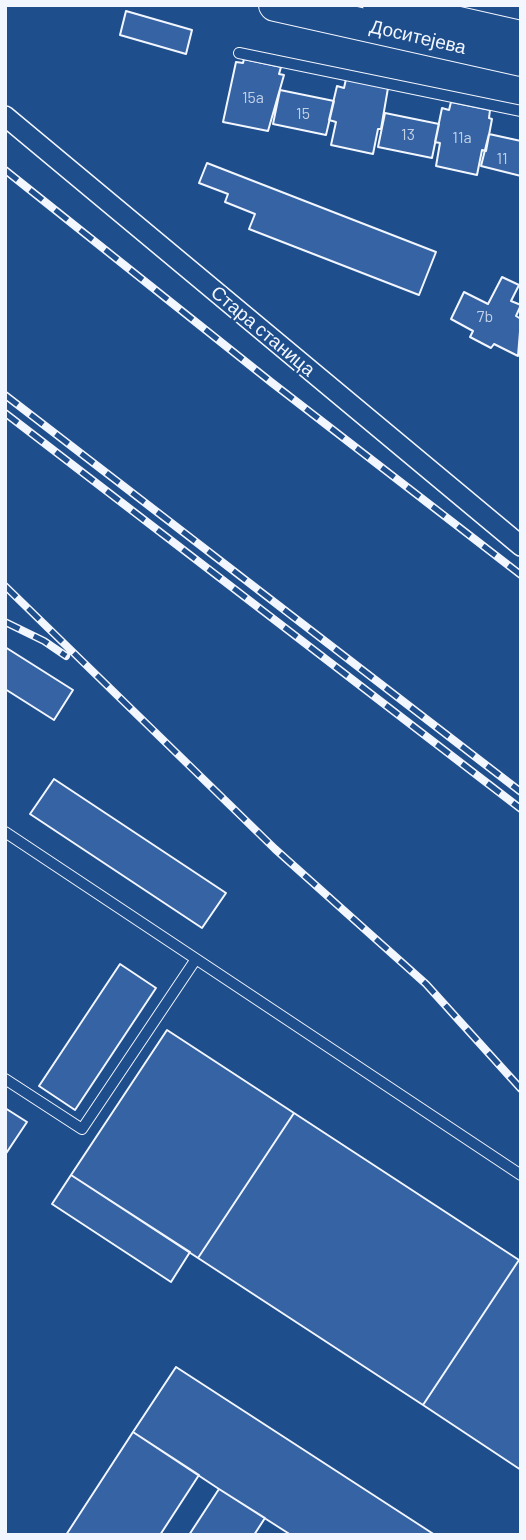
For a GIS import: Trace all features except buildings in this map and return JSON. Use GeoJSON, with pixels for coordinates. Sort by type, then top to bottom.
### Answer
{"type":"FeatureCollection","features":[{"type":"Feature","properties":{"kind":"main road","name":"Доситејева"},"geometry":{"type":"LineString","coordinates":[[275,5],[521,60]]}},
{"type":"Feature","properties":{"kind":"main road","name":"Доситејева"},"geometry":{"type":"LineString","coordinates":[[379,5],[521,37]]}},
{"type":"Feature","properties":{"kind":"street","name":"Стара станица"},"geometry":{"type":"LineString","coordinates":[[5,116],[521,546]]}},
{"type":"Feature","properties":{"kind":"lane"},"geometry":{"type":"LineString","coordinates":[[239,53],[521,111]]}},
{"type":"Feature","properties":{"kind":"lane"},"geometry":{"type":"LineString","coordinates":[[5,832],[521,1175]]}},
{"type":"Feature","properties":{"kind":"lane"},"geometry":{"type":"LineString","coordinates":[[5,1079],[82,1129],[196,959]]}},
{"type":"Feature","properties":{"kind":"railway"},"geometry":{"type":"LineString","coordinates":[[5,170],[271,382],[521,575]]}},
{"type":"Feature","properties":{"kind":"railway"},"geometry":{"type":"LineString","coordinates":[[5,395],[521,792]]}},
{"type":"Feature","properties":{"kind":"railway"},"geometry":{"type":"LineString","coordinates":[[5,413],[521,809]]}},
{"type":"Feature","properties":{"kind":"railway"},"geometry":{"type":"LineString","coordinates":[[5,586],[275,849],[426,984],[521,1089]]}},
{"type":"Feature","properties":{"kind":"railway"},"geometry":{"type":"LineString","coordinates":[[5,622],[44,641],[66,656]]}}]}
